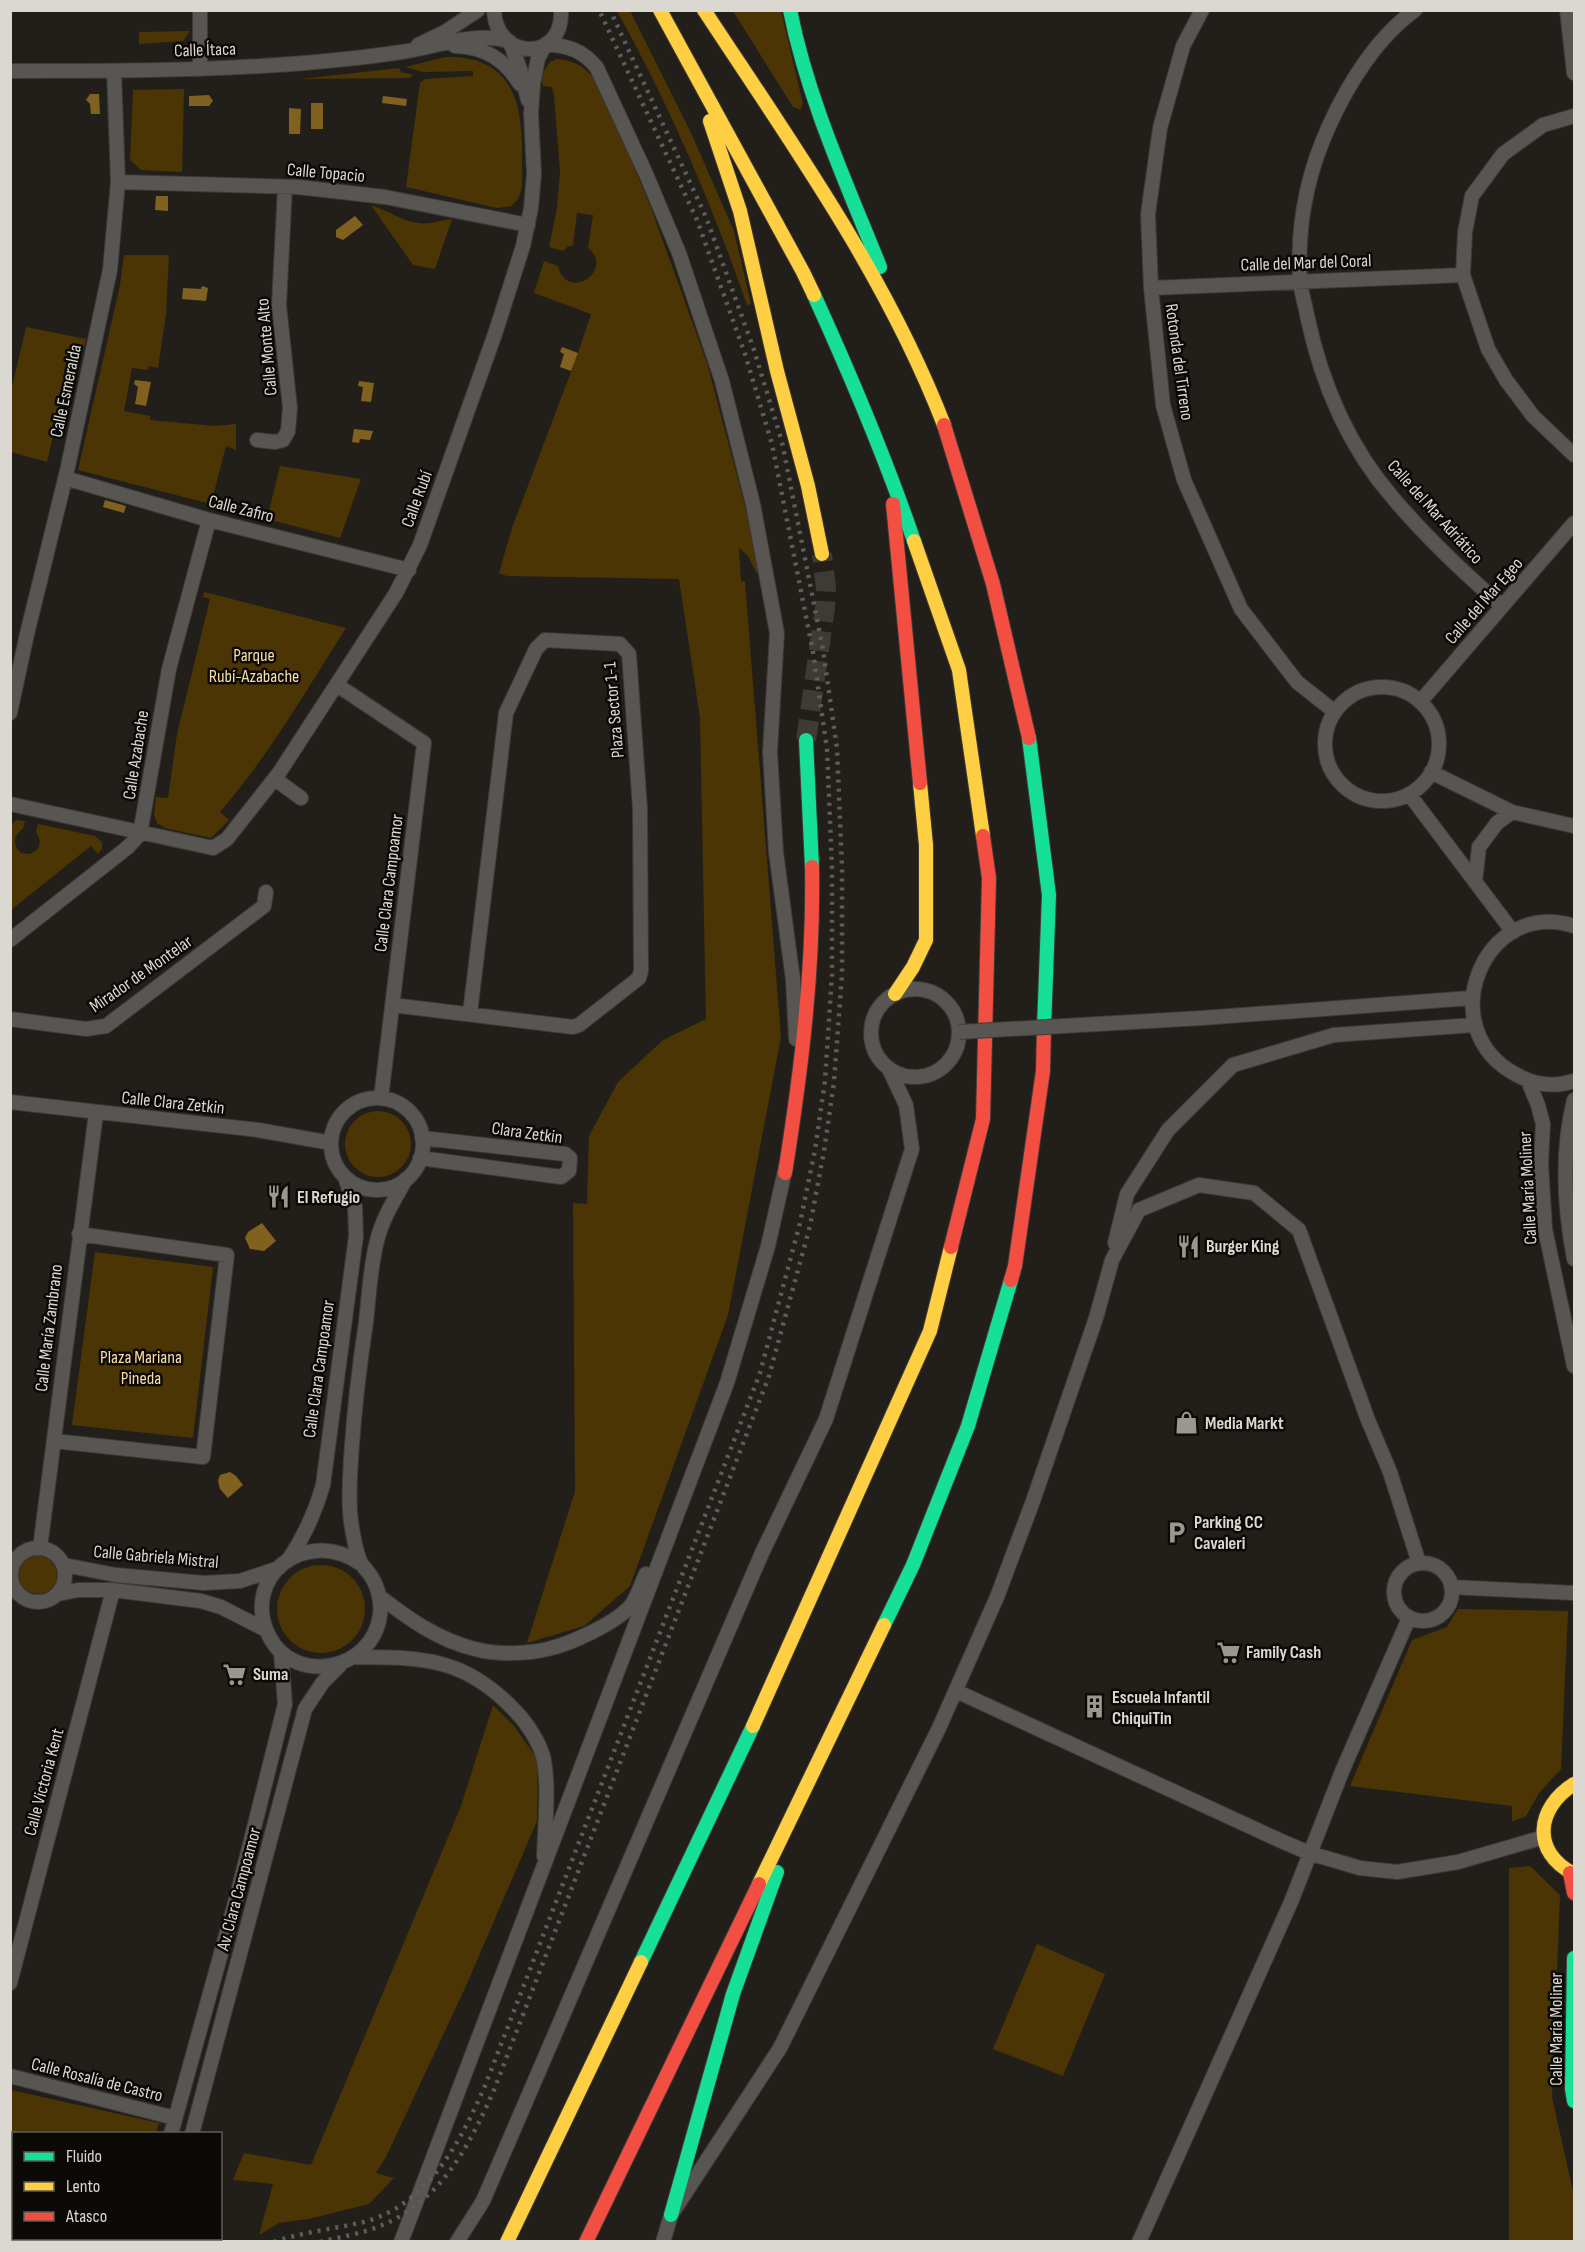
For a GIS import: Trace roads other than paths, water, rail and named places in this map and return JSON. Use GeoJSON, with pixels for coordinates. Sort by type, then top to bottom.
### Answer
{"type":"FeatureCollection","features":[{"type":"Feature","properties":{"kind":"main road"},"geometry":{"type":"LineString","coordinates":[[507,2241],[777,1677],[930,1331],[983,1119],[989,878],[959,670],[890,471],[851,377],[802,273],[660,10]]}},
{"type":"Feature","properties":{"kind":"main road"},"geometry":{"type":"LineString","coordinates":[[704,10],[828,198],[866,261],[912,348]]}},
{"type":"Feature","properties":{"kind":"main road"},"geometry":{"type":"LineString","coordinates":[[586,2241],[913,1565],[968,1426],[1015,1266],[1043,1071],[1049,895],[1028,731],[993,584],[952,447],[817,109],[790,12]]}},
{"type":"Feature","properties":{"kind":"main road"},"geometry":{"type":"LineString","coordinates":[[693,70],[740,211],[777,371],[808,486],[822,554]]}},
{"type":"Feature","properties":{"kind":"main road"},"geometry":{"type":"LineString","coordinates":[[890,471],[926,844],[926,940],[913,967],[895,994]]}},
{"type":"Feature","properties":{"kind":"main road"},"geometry":{"type":"LineString","coordinates":[[785,1173],[797,1101],[808,996],[812,897],[806,740]]}},
{"type":"Feature","properties":{"kind":"main road"},"geometry":{"type":"LineString","coordinates":[[671,2215],[733,1994],[813,1774]]}},
{"type":"Feature","properties":{"kind":"main road"},"geometry":{"type":"LineString","coordinates":[[1575,1784],[1555,1797],[1547,1809],[1544,1823],[1544,1837],[1548,1851],[1557,1864],[1572,1873],[1575,1893]]}},
{"type":"Feature","properties":{"kind":"main road","name":"Calle María Moliner"},"geometry":{"type":"LineString","coordinates":[[1575,1958],[1572,2089],[1575,2101]]}},
{"type":"Feature","properties":{"kind":"street"},"geometry":{"type":"LineString","coordinates":[[200,10],[200,69]]}},
{"type":"Feature","properties":{"kind":"street","name":"Calle Ítaca"},"geometry":{"type":"LineString","coordinates":[[400,53],[446,32],[478,10]]}},
{"type":"Feature","properties":{"kind":"street","name":"Calle Rubí"},"geometry":{"type":"LineString","coordinates":[[494,10],[497,26],[502,36],[510,42],[531,113]]}},
{"type":"Feature","properties":{"kind":"street","name":"Calle Rubí"},"geometry":{"type":"LineString","coordinates":[[140,834],[207,848],[218,846],[231,835],[275,779],[409,570],[420,545],[518,265],[528,225],[534,174],[531,113],[534,71],[541,51],[557,34],[561,10]]}},
{"type":"Feature","properties":{"kind":"street","name":"Rotonda del Tirreno"},"geometry":{"type":"LineString","coordinates":[[1202,10],[1184,46],[1160,128],[1148,214],[1151,288],[1163,405],[1184,480],[1241,609],[1297,682],[1335,712]]}},
{"type":"Feature","properties":{"kind":"street","name":"Calle del Mar Adriático"},"geometry":{"type":"LineString","coordinates":[[1415,10],[1371,55],[1344,93],[1321,143],[1307,186],[1301,237],[1300,281],[1315,352],[1337,413],[1365,460],[1392,497],[1460,570],[1502,606]]}},
{"type":"Feature","properties":{"kind":"street"},"geometry":{"type":"LineString","coordinates":[[1567,10],[1575,72]]}},
{"type":"Feature","properties":{"kind":"street","name":"Calle Ítaca"},"geometry":{"type":"LineString","coordinates":[[10,71],[200,69],[288,64],[400,53],[479,37],[500,39],[519,48],[533,50],[546,44],[561,45],[580,51],[589,57],[597,68],[646,174],[679,253],[722,381],[753,504],[777,633],[770,752],[776,852],[793,980],[796,1052],[785,1173],[765,1257],[720,1401]]}},
{"type":"Feature","properties":{"kind":"street"},"geometry":{"type":"LineString","coordinates":[[441,46],[465,46],[488,52],[507,66],[527,96]]}},
{"type":"Feature","properties":{"kind":"street","name":"Calle Esmeralda"},"geometry":{"type":"LineString","coordinates":[[10,713],[107,289],[116,227],[118,182],[114,71]]}},
{"type":"Feature","properties":{"kind":"street"},"geometry":{"type":"LineString","coordinates":[[1575,116],[1543,125],[1503,154],[1472,196],[1465,232],[1463,275],[1488,349],[1506,380],[1533,416],[1575,455]]}},
{"type":"Feature","properties":{"kind":"street","name":"Calle Topacio"},"geometry":{"type":"LineString","coordinates":[[118,182],[285,187],[385,197],[528,225]]}},
{"type":"Feature","properties":{"kind":"street","name":"Calle Monte Alto"},"geometry":{"type":"LineString","coordinates":[[257,440],[275,442],[283,440],[290,420],[279,304],[285,187]]}},
{"type":"Feature","properties":{"kind":"street","name":"Calle del Mar del Coral"},"geometry":{"type":"LineString","coordinates":[[1151,288],[1463,275]]}},
{"type":"Feature","properties":{"kind":"street","name":"Calle Zafiro"},"geometry":{"type":"LineString","coordinates":[[65,478],[209,520],[409,570]]}},
{"type":"Feature","properties":{"kind":"street","name":"Calle Azabache"},"geometry":{"type":"LineString","coordinates":[[140,834],[169,669],[209,520]]}},
{"type":"Feature","properties":{"kind":"street","name":"Calle del Mar Egeo"},"geometry":{"type":"LineString","coordinates":[[1420,702],[1575,523]]}},
{"type":"Feature","properties":{"kind":"street","name":"Plaza Sector 1-1"},"geometry":{"type":"LineString","coordinates":[[392,1005],[573,1027],[579,1025],[639,978],[641,971],[640,809],[629,654],[620,644],[545,640],[536,649],[506,713],[470,1013]]}},
{"type":"Feature","properties":{"kind":"street","name":"Calle Clara Campoamor"},"geometry":{"type":"LineString","coordinates":[[337,685],[424,743],[381,1098]]}},
{"type":"Feature","properties":{"kind":"street"},"geometry":{"type":"LineString","coordinates":[[1368,689],[1396,689],[1420,702],[1432,717],[1438,735],[1439,748],[1431,772],[1422,785],[1409,794],[1393,800],[1376,801],[1360,797],[1334,776],[1327,761],[1325,744],[1327,728],[1335,712],[1356,694],[1368,689]]}},
{"type":"Feature","properties":{"kind":"street"},"geometry":{"type":"LineString","coordinates":[[1431,772],[1512,812],[1575,826]]}},
{"type":"Feature","properties":{"kind":"street"},"geometry":{"type":"LineString","coordinates":[[275,779],[301,798]]}},
{"type":"Feature","properties":{"kind":"street"},"geometry":{"type":"LineString","coordinates":[[1409,794],[1513,932]]}},
{"type":"Feature","properties":{"kind":"street"},"geometry":{"type":"LineString","coordinates":[[10,804],[140,834],[129,847],[10,940]]}},
{"type":"Feature","properties":{"kind":"street"},"geometry":{"type":"LineString","coordinates":[[1475,882],[1479,847],[1497,823],[1512,812]]}},
{"type":"Feature","properties":{"kind":"street","name":"Mirador de Montelar"},"geometry":{"type":"LineString","coordinates":[[10,1019],[86,1029],[106,1026],[264,906],[266,892]]}},
{"type":"Feature","properties":{"kind":"street"},"geometry":{"type":"LineString","coordinates":[[1575,926],[1564,923],[1538,923],[1513,932],[1492,949],[1478,971],[1471,998],[1474,1025],[1485,1049],[1504,1069],[1528,1081],[1547,1085],[1575,1081]]}},
{"type":"Feature","properties":{"kind":"street"},"geometry":{"type":"LineString","coordinates":[[457,2241],[483,2201],[762,1553],[826,1419],[912,1149],[906,1105],[888,1069],[873,1049],[871,1036],[876,1012],[895,994],[909,990],[924,990],[938,995],[949,1005],[956,1018],[959,1032],[957,1046],[951,1059],[941,1069],[928,1075],[915,1077],[901,1075],[888,1069]]}},
{"type":"Feature","properties":{"kind":"street"},"geometry":{"type":"LineString","coordinates":[[959,1032],[1202,1018],[1471,998]]}},
{"type":"Feature","properties":{"kind":"street"},"geometry":{"type":"LineString","coordinates":[[663,2241],[671,2215],[780,2048],[956,1691],[997,1597],[1033,1502],[1096,1318],[1127,1194],[1168,1130],[1233,1065],[1334,1035],[1474,1025]]}},
{"type":"Feature","properties":{"kind":"street","name":"Calle María Moliner"},"geometry":{"type":"LineString","coordinates":[[1528,1081],[1543,1124],[1541,1164],[1545,1228],[1575,1366]]}},
{"type":"Feature","properties":{"kind":"street"},"geometry":{"type":"LineString","coordinates":[[361,1564],[354,1543],[350,1510],[355,1402],[377,1241],[389,1210],[406,1179],[415,1170],[420,1158],[422,1138],[418,1123],[409,1111],[396,1102],[381,1098],[366,1099],[353,1105],[342,1115],[334,1128],[331,1143],[337,1167],[356,1185],[369,1189],[388,1188],[406,1179]]}},
{"type":"Feature","properties":{"kind":"street","name":"Calle María Moliner"},"geometry":{"type":"LineString","coordinates":[[1575,1100],[1568,1126],[1564,1170],[1569,1230],[1575,1259]]}},
{"type":"Feature","properties":{"kind":"street","name":"Calle Clara Zetkin"},"geometry":{"type":"LineString","coordinates":[[10,1102],[258,1130],[331,1143]]}},
{"type":"Feature","properties":{"kind":"street","name":"Calle María Zambrano"},"geometry":{"type":"LineString","coordinates":[[40,1548],[96,1113]]}},
{"type":"Feature","properties":{"kind":"street","name":"Clara Zetkin"},"geometry":{"type":"LineString","coordinates":[[420,1158],[561,1177],[569,1171],[570,1163],[570,1158],[565,1154],[422,1138]]}},
{"type":"Feature","properties":{"kind":"street","name":"Calle Clara Campoamor"},"geometry":{"type":"LineString","coordinates":[[283,1564],[304,1537],[316,1512],[323,1485],[356,1236],[355,1207],[345,1177]]}},
{"type":"Feature","properties":{"kind":"street"},"geometry":{"type":"LineString","coordinates":[[1112,1260],[1139,1210],[1199,1185],[1254,1193],[1299,1230],[1368,1420],[1390,1472],[1419,1563]]}},
{"type":"Feature","properties":{"kind":"street"},"geometry":{"type":"LineString","coordinates":[[54,1441],[203,1457],[206,1433],[227,1255],[79,1234]]}},
{"type":"Feature","properties":{"kind":"street"},"geometry":{"type":"LineString","coordinates":[[379,1596],[419,1626],[476,1650],[513,1652],[549,1649],[593,1632],[614,1620],[632,1604],[720,1401]]}},
{"type":"Feature","properties":{"kind":"street"},"geometry":{"type":"LineString","coordinates":[[401,2241],[720,1401]]}},
{"type":"Feature","properties":{"kind":"street"},"geometry":{"type":"LineString","coordinates":[[40,1548],[54,1553],[64,1565],[65,1581],[58,1594],[43,1602],[27,1600],[15,1589],[11,1574],[13,1566],[20,1555],[26,1551],[40,1548]]}},
{"type":"Feature","properties":{"kind":"street"},"geometry":{"type":"LineString","coordinates":[[325,1549],[338,1551],[361,1564],[369,1573],[379,1596],[380,1614],[376,1631],[367,1646],[354,1657],[329,1667],[309,1666],[281,1652],[266,1630],[263,1613],[264,1597],[269,1581],[283,1564],[312,1550],[325,1549]]}},
{"type":"Feature","properties":{"kind":"street"},"geometry":{"type":"LineString","coordinates":[[1429,1563],[1439,1567],[1446,1574],[1451,1587],[1448,1607],[1429,1621],[1409,1618],[1395,1603],[1393,1591],[1395,1581],[1408,1566],[1429,1563]]}},
{"type":"Feature","properties":{"kind":"street","name":"Calle Gabriela Mistral"},"geometry":{"type":"LineString","coordinates":[[64,1565],[116,1575],[204,1583],[240,1581],[283,1564]]}},
{"type":"Feature","properties":{"kind":"street"},"geometry":{"type":"LineString","coordinates":[[1451,1587],[1575,1593]]}},
{"type":"Feature","properties":{"kind":"street","name":"Calle Gabriela Mistral"},"geometry":{"type":"LineString","coordinates":[[58,1594],[78,1590],[113,1590],[201,1601],[221,1606],[266,1630]]}},
{"type":"Feature","properties":{"kind":"street","name":"Calle Victoria Kent"},"geometry":{"type":"LineString","coordinates":[[10,1983],[113,1590]]}},
{"type":"Feature","properties":{"kind":"street"},"geometry":{"type":"LineString","coordinates":[[1139,2241],[1291,1902],[1343,1769],[1409,1618]]}},
{"type":"Feature","properties":{"kind":"street","name":"Av. Clara Campoamor"},"geometry":{"type":"LineString","coordinates":[[171,2132],[238,1892],[285,1704],[281,1652]]}},
{"type":"Feature","properties":{"kind":"street"},"geometry":{"type":"LineString","coordinates":[[354,1657],[409,1657],[459,1669],[486,1684],[527,1723],[544,1758],[546,1809],[544,1867]]}},
{"type":"Feature","properties":{"kind":"street","name":"Av. Clara Campoamor"},"geometry":{"type":"LineString","coordinates":[[192,2132],[305,1709],[323,1682],[341,1664]]}},
{"type":"Feature","properties":{"kind":"street"},"geometry":{"type":"LineString","coordinates":[[956,1691],[1309,1853],[1360,1868],[1397,1872],[1458,1862],[1544,1837]]}},
{"type":"Feature","properties":{"kind":"street","name":"Calle Rosalía de Castro"},"geometry":{"type":"LineString","coordinates":[[10,2076],[176,2118]]}},
{"type":"Feature","properties":{"kind":"tunnel"},"geometry":{"type":"LineString","coordinates":[[806,740],[825,608],[826,588],[822,554]]}},
{"type":"Feature","properties":{"kind":"railway"},"geometry":{"type":"LineString","coordinates":[[274,2242],[364,2222],[387,2213],[407,2201],[424,2186],[440,2168],[465,2128],[485,2086],[760,1373],[800,1223],[815,1150],[825,1081],[832,974],[832,868],[827,749],[813,652],[772,444],[745,354],[697,220],[599,10]]}},
{"type":"Feature","properties":{"kind":"railway"},"geometry":{"type":"LineString","coordinates":[[320,2242],[369,2230],[393,2220],[413,2207],[447,2175],[473,2135],[484,2113],[769,1376],[810,1226],[834,1082],[842,974],[842,868],[837,748],[823,650],[782,442],[754,350],[706,217],[610,10]]}},
{"type":"Feature","properties":{"kind":"place","name":"El Refugio"},"geometry":{"type":"Point","coordinates":[279,1197]}},
{"type":"Feature","properties":{"kind":"place","name":"Burger King"},"geometry":{"type":"Point","coordinates":[1188,1246]}},
{"type":"Feature","properties":{"kind":"place","name":"Media Markt"},"geometry":{"type":"Point","coordinates":[1187,1423]}},
{"type":"Feature","properties":{"kind":"place","name":"Parking CC Cavaleri"},"geometry":{"type":"Point","coordinates":[1176,1532]}},
{"type":"Feature","properties":{"kind":"place","name":"Family Cash"},"geometry":{"type":"Point","coordinates":[1228,1652]}},
{"type":"Feature","properties":{"kind":"place","name":"Suma"},"geometry":{"type":"Point","coordinates":[235,1674]}},
{"type":"Feature","properties":{"kind":"place","name":"Escuela Infantil ChiquiTin"},"geometry":{"type":"Point","coordinates":[1094,1707]}},
{"type":"Feature","properties":{"kind":"park label","name":"Parque Rubí-Azabache"},"geometry":{"type":"Point","coordinates":[254,665]}},
{"type":"Feature","properties":{"kind":"park label","name":"Plaza Mariana Pineda"},"geometry":{"type":"Point","coordinates":[141,1367]}}]}
